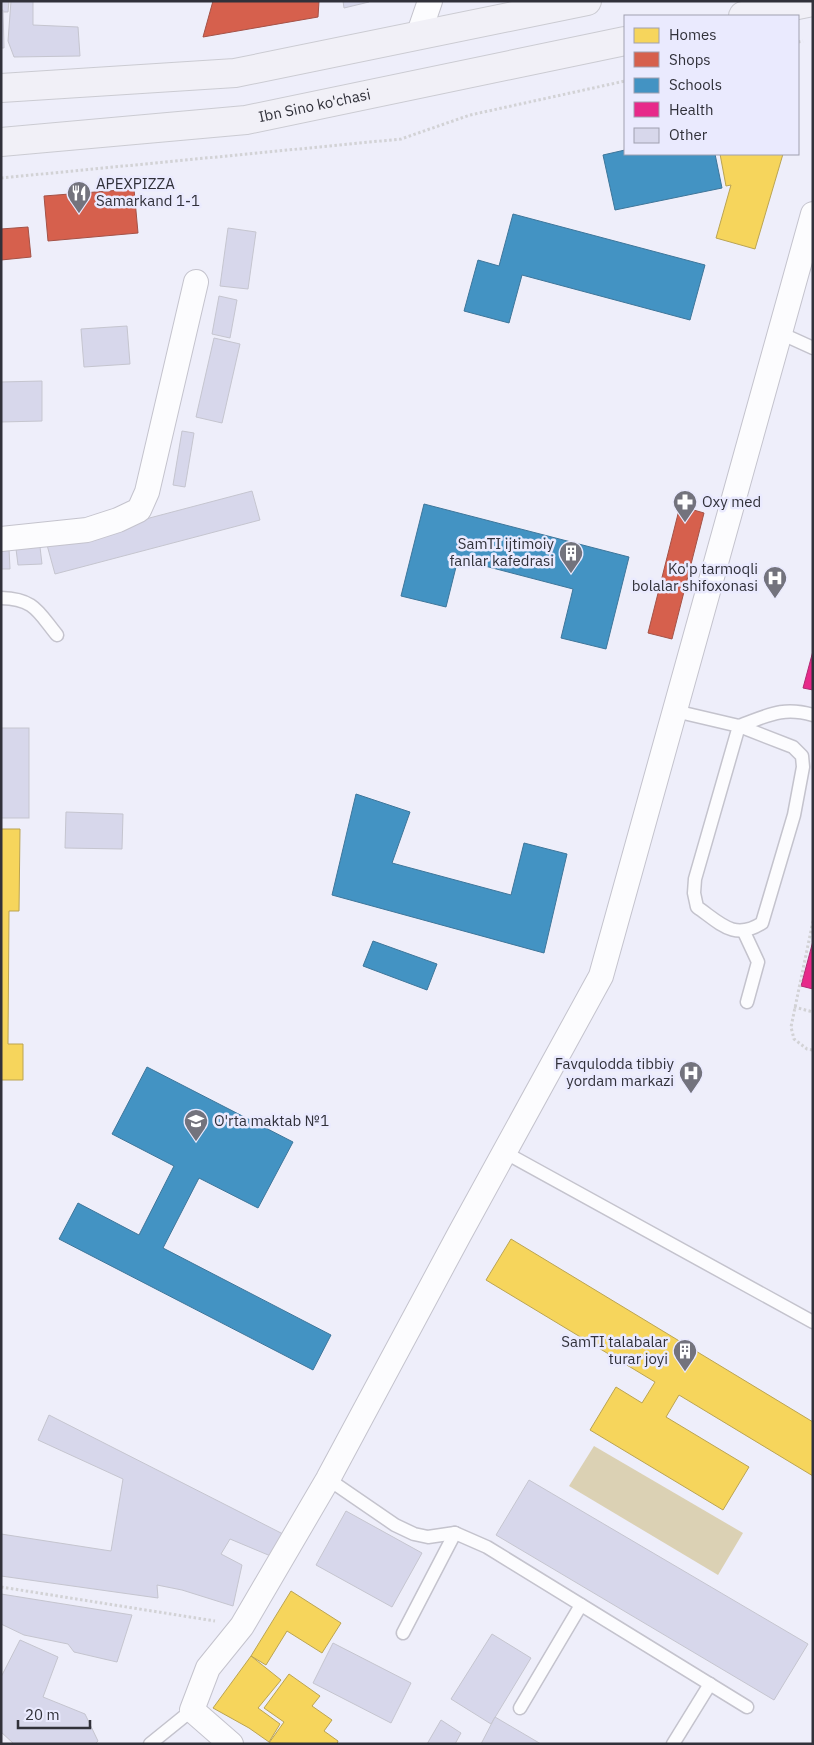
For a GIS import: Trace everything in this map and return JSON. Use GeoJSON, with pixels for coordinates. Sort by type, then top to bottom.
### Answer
{"type":"FeatureCollection","features":[{"type":"Feature","properties":{"kind":"main road"},"geometry":{"type":"LineString","coordinates":[[1,88],[235,72],[587,1]]}},
{"type":"Feature","properties":{"kind":"main road"},"geometry":{"type":"LineString","coordinates":[[748,15],[813,2]]}},
{"type":"Feature","properties":{"kind":"main road","name":"Ibn Sino ko'chasi"},"geometry":{"type":"LineString","coordinates":[[1,142],[246,120],[624,41]]}},
{"type":"Feature","properties":{"kind":"street"},"geometry":{"type":"LineString","coordinates":[[418,36],[430,1]]}},
{"type":"Feature","properties":{"kind":"street"},"geometry":{"type":"LineString","coordinates":[[231,1744],[192,1710],[208,1668],[242,1626],[328,1479],[601,976],[813,214]]}},
{"type":"Feature","properties":{"kind":"street"},"geometry":{"type":"LineString","coordinates":[[1,539],[87,530],[118,520],[139,510],[147,492],[196,282]]}},
{"type":"Feature","properties":{"kind":"lane"},"geometry":{"type":"LineString","coordinates":[[780,333],[813,348]]}},
{"type":"Feature","properties":{"kind":"lane"},"geometry":{"type":"LineString","coordinates":[[1,598],[15,599],[32,605],[57,635]]}},
{"type":"Feature","properties":{"kind":"lane"},"geometry":{"type":"LineString","coordinates":[[739,726],[791,710],[813,715]]}},
{"type":"Feature","properties":{"kind":"lane"},"geometry":{"type":"LineString","coordinates":[[675,711],[739,726],[793,747],[802,756],[804,767],[794,815],[762,923],[752,930],[744,932],[731,930],[697,907],[694,893],[695,879],[739,726]]}},
{"type":"Feature","properties":{"kind":"lane"},"geometry":{"type":"LineString","coordinates":[[744,932],[758,962],[748,1002]]}},
{"type":"Feature","properties":{"kind":"lane"},"geometry":{"type":"LineString","coordinates":[[504,1152],[813,1322]]}},
{"type":"Feature","properties":{"kind":"lane"},"geometry":{"type":"LineString","coordinates":[[328,1479],[395,1525],[414,1534],[428,1537],[455,1533],[487,1548],[747,1707]]}},
{"type":"Feature","properties":{"kind":"lane"},"geometry":{"type":"LineString","coordinates":[[403,1633],[455,1533]]}},
{"type":"Feature","properties":{"kind":"lane"},"geometry":{"type":"LineString","coordinates":[[520,1708],[581,1605]]}},
{"type":"Feature","properties":{"kind":"lane"},"geometry":{"type":"LineString","coordinates":[[673,1744],[710,1684]]}},
{"type":"Feature","properties":{"kind":"lane"},"geometry":{"type":"LineString","coordinates":[[150,1744],[192,1710]]}},
{"type":"Feature","properties":{"kind":"path"},"geometry":{"type":"LineString","coordinates":[[799,42],[803,41]]}},
{"type":"Feature","properties":{"kind":"path"},"geometry":{"type":"LineString","coordinates":[[1,178],[401,139],[470,115],[624,81]]}},
{"type":"Feature","properties":{"kind":"path"},"geometry":{"type":"LineString","coordinates":[[813,921],[791,1027],[794,1039],[807,1049],[813,1050]]}},
{"type":"Feature","properties":{"kind":"path"},"geometry":{"type":"LineString","coordinates":[[794,1007],[813,1012]]}},
{"type":"Feature","properties":{"kind":"path"},"geometry":{"type":"LineString","coordinates":[[1,1587],[242,1626]]}},
{"type":"Feature","properties":{"kind":"shaded area"},"geometry":{"type":"Polygon","coordinates":[[[594,1446],[743,1533],[718,1575],[569,1486],[594,1446]]]}},
{"type":"Feature","properties":{"kind":"building: Homes"},"geometry":{"type":"Polygon","coordinates":[[[720,155],[783,155],[755,249],[716,238],[731,185],[726,186],[720,155]]]}},
{"type":"Feature","properties":{"kind":"building: Homes"},"geometry":{"type":"Polygon","coordinates":[[[1,829],[20,829],[19,911],[9,911],[8,1044],[23,1044],[23,1080],[1,1080],[1,829]]]}},
{"type":"Feature","properties":{"kind":"building: Homes","name":"SamTI talabalar turar joyi"},"geometry":{"type":"Polygon","coordinates":[[[511,1239],[813,1422],[813,1476],[679,1395],[666,1417],[749,1467],[723,1510],[590,1430],[616,1387],[642,1403],[655,1382],[486,1280],[511,1239]]]}},
{"type":"Feature","properties":{"kind":"building: Homes"},"geometry":{"type":"Polygon","coordinates":[[[291,1591],[341,1623],[322,1653],[287,1631],[266,1665],[251,1656],[291,1591]]]}},
{"type":"Feature","properties":{"kind":"building: Homes"},"geometry":{"type":"Polygon","coordinates":[[[251,1656],[281,1680],[258,1708],[280,1724],[269,1742],[249,1728],[213,1708],[251,1656]]]}},
{"type":"Feature","properties":{"kind":"building: Homes"},"geometry":{"type":"Polygon","coordinates":[[[289,1674],[320,1696],[312,1706],[332,1720],[324,1731],[338,1741],[337,1744],[269,1743],[284,1722],[264,1708],[289,1674]]]}},
{"type":"Feature","properties":{"kind":"building: Shops"},"geometry":{"type":"Polygon","coordinates":[[[213,1],[319,1],[318,17],[203,37],[213,1]]]}},
{"type":"Feature","properties":{"kind":"building: Shops"},"geometry":{"type":"Polygon","coordinates":[[[134,189],[138,233],[48,241],[44,196],[134,189]]]}},
{"type":"Feature","properties":{"kind":"building: Shops"},"geometry":{"type":"Polygon","coordinates":[[[28,227],[31,257],[1,260],[1,229],[28,227]]]}},
{"type":"Feature","properties":{"kind":"building: Shops"},"geometry":{"type":"Polygon","coordinates":[[[680,506],[704,513],[672,639],[648,633],[680,506]]]}},
{"type":"Feature","properties":{"kind":"building: Schools"},"geometry":{"type":"Polygon","coordinates":[[[624,150],[624,155],[715,155],[722,188],[615,210],[603,155],[624,150]]]}},
{"type":"Feature","properties":{"kind":"building: Schools"},"geometry":{"type":"Polygon","coordinates":[[[513,214],[705,265],[690,320],[522,275],[509,323],[464,311],[478,260],[499,266],[513,214]]]}},
{"type":"Feature","properties":{"kind":"building: Schools","name":"SamTI ijtimoiy fanlar kafedrasi"},"geometry":{"type":"Polygon","coordinates":[[[424,504],[629,557],[606,649],[561,638],[573,589],[458,559],[446,607],[401,596],[424,504]]]}},
{"type":"Feature","properties":{"kind":"building: Schools"},"geometry":{"type":"Polygon","coordinates":[[[356,794],[410,812],[392,863],[511,895],[524,843],[567,854],[544,953],[332,895],[356,794]]]}},
{"type":"Feature","properties":{"kind":"building: Schools"},"geometry":{"type":"Polygon","coordinates":[[[373,941],[437,964],[427,990],[363,966],[373,941]]]}},
{"type":"Feature","properties":{"kind":"building: Schools"},"geometry":{"type":"Polygon","coordinates":[[[147,1067],[293,1142],[258,1208],[199,1178],[163,1248],[331,1335],[313,1370],[59,1239],[78,1203],[139,1235],[174,1166],[112,1134],[147,1067]]]}},
{"type":"Feature","properties":{"kind":"building: Health"},"geometry":{"type":"Polygon","coordinates":[[[813,651],[813,690],[803,688],[813,651]]]}},
{"type":"Feature","properties":{"kind":"building: Health"},"geometry":{"type":"Polygon","coordinates":[[[813,941],[813,989],[801,986],[813,941]]]}},
{"type":"Feature","properties":{"kind":"building: Other"},"geometry":{"type":"Polygon","coordinates":[[[1,1],[9,1],[8,12],[1,12],[1,1]]]}},
{"type":"Feature","properties":{"kind":"building: Other"},"geometry":{"type":"Polygon","coordinates":[[[11,1],[33,1],[33,25],[78,27],[80,56],[14,57],[8,41],[11,1]]]}},
{"type":"Feature","properties":{"kind":"building: Other"},"geometry":{"type":"Polygon","coordinates":[[[343,1],[369,1],[369,2],[344,8],[343,1]]]}},
{"type":"Feature","properties":{"kind":"building: Other"},"geometry":{"type":"Polygon","coordinates":[[[1,10],[3,10],[4,48],[1,48],[1,10]]]}},
{"type":"Feature","properties":{"kind":"building: Other"},"geometry":{"type":"Polygon","coordinates":[[[228,228],[256,232],[248,289],[220,286],[228,228]]]}},
{"type":"Feature","properties":{"kind":"building: Other"},"geometry":{"type":"Polygon","coordinates":[[[219,296],[237,300],[230,338],[212,334],[219,296]]]}},
{"type":"Feature","properties":{"kind":"building: Other"},"geometry":{"type":"Polygon","coordinates":[[[127,326],[130,364],[84,367],[81,329],[127,326]]]}},
{"type":"Feature","properties":{"kind":"building: Other"},"geometry":{"type":"Polygon","coordinates":[[[214,338],[240,344],[222,423],[196,417],[214,338]]]}},
{"type":"Feature","properties":{"kind":"building: Other"},"geometry":{"type":"Polygon","coordinates":[[[42,381],[42,421],[1,422],[1,382],[42,381]]]}},
{"type":"Feature","properties":{"kind":"building: Other"},"geometry":{"type":"Polygon","coordinates":[[[182,431],[194,433],[185,487],[173,485],[182,431]]]}},
{"type":"Feature","properties":{"kind":"building: Other"},"geometry":{"type":"Polygon","coordinates":[[[252,491],[260,520],[55,574],[47,545],[252,491]]]}},
{"type":"Feature","properties":{"kind":"building: Other"},"geometry":{"type":"Polygon","coordinates":[[[40,547],[42,564],[18,565],[16,549],[40,547]]]}},
{"type":"Feature","properties":{"kind":"building: Other"},"geometry":{"type":"Polygon","coordinates":[[[1,549],[9,549],[10,569],[1,569],[1,549]]]}},
{"type":"Feature","properties":{"kind":"building: Other"},"geometry":{"type":"Polygon","coordinates":[[[1,728],[29,728],[29,818],[1,818],[1,728]]]}},
{"type":"Feature","properties":{"kind":"building: Other"},"geometry":{"type":"Polygon","coordinates":[[[66,812],[123,814],[122,849],[65,848],[66,812]]]}},
{"type":"Feature","properties":{"kind":"building: Other"},"geometry":{"type":"Polygon","coordinates":[[[49,1415],[283,1534],[273,1557],[230,1539],[221,1554],[242,1565],[233,1606],[182,1590],[157,1585],[158,1598],[1,1576],[1,1534],[111,1551],[123,1479],[38,1440],[49,1415]]]}},
{"type":"Feature","properties":{"kind":"building: Other"},"geometry":{"type":"Polygon","coordinates":[[[529,1480],[808,1644],[774,1700],[496,1535],[529,1480]]]}},
{"type":"Feature","properties":{"kind":"building: Other"},"geometry":{"type":"Polygon","coordinates":[[[346,1511],[422,1553],[392,1607],[316,1565],[346,1511]]]}},
{"type":"Feature","properties":{"kind":"building: Other"},"geometry":{"type":"Polygon","coordinates":[[[1,1594],[132,1615],[117,1662],[74,1652],[68,1644],[24,1635],[1,1624],[1,1594]]]}},
{"type":"Feature","properties":{"kind":"building: Other"},"geometry":{"type":"Polygon","coordinates":[[[492,1634],[531,1658],[491,1724],[451,1699],[492,1634]]]}},
{"type":"Feature","properties":{"kind":"building: Other"},"geometry":{"type":"Polygon","coordinates":[[[20,1640],[58,1657],[43,1697],[85,1714],[98,1741],[95,1744],[14,1744],[1,1732],[1,1677],[20,1640]]]}},
{"type":"Feature","properties":{"kind":"building: Other"},"geometry":{"type":"Polygon","coordinates":[[[333,1643],[411,1683],[391,1723],[313,1683],[333,1643]]]}},
{"type":"Feature","properties":{"kind":"building: Other"},"geometry":{"type":"Polygon","coordinates":[[[495,1717],[541,1744],[481,1744],[495,1717]]]}},
{"type":"Feature","properties":{"kind":"building: Other"},"geometry":{"type":"Polygon","coordinates":[[[441,1720],[461,1733],[455,1744],[427,1744],[441,1720]]]}},
{"type":"Feature","properties":{"kind":"place","name":"APEXPIZZA Samarkand 1-1"},"geometry":{"type":"Point","coordinates":[79,214]}},
{"type":"Feature","properties":{"kind":"place","name":"Oxy med"},"geometry":{"type":"Point","coordinates":[685,523]}},
{"type":"Feature","properties":{"kind":"place","name":"SamTI ijtimoiy fanlar kafedrasi"},"geometry":{"type":"Point","coordinates":[571,574]}},
{"type":"Feature","properties":{"kind":"place","name":"Ko'p tarmoqli bolalar shifoxonasi"},"geometry":{"type":"Point","coordinates":[775,599]}},
{"type":"Feature","properties":{"kind":"place","name":"Favqulodda tibbiy yordam markazi"},"geometry":{"type":"Point","coordinates":[691,1094]}},
{"type":"Feature","properties":{"kind":"place","name":"O'rta maktab №1"},"geometry":{"type":"Point","coordinates":[196,1142]}},
{"type":"Feature","properties":{"kind":"place","name":"SamTI talabalar turar joyi"},"geometry":{"type":"Point","coordinates":[685,1372]}}]}
